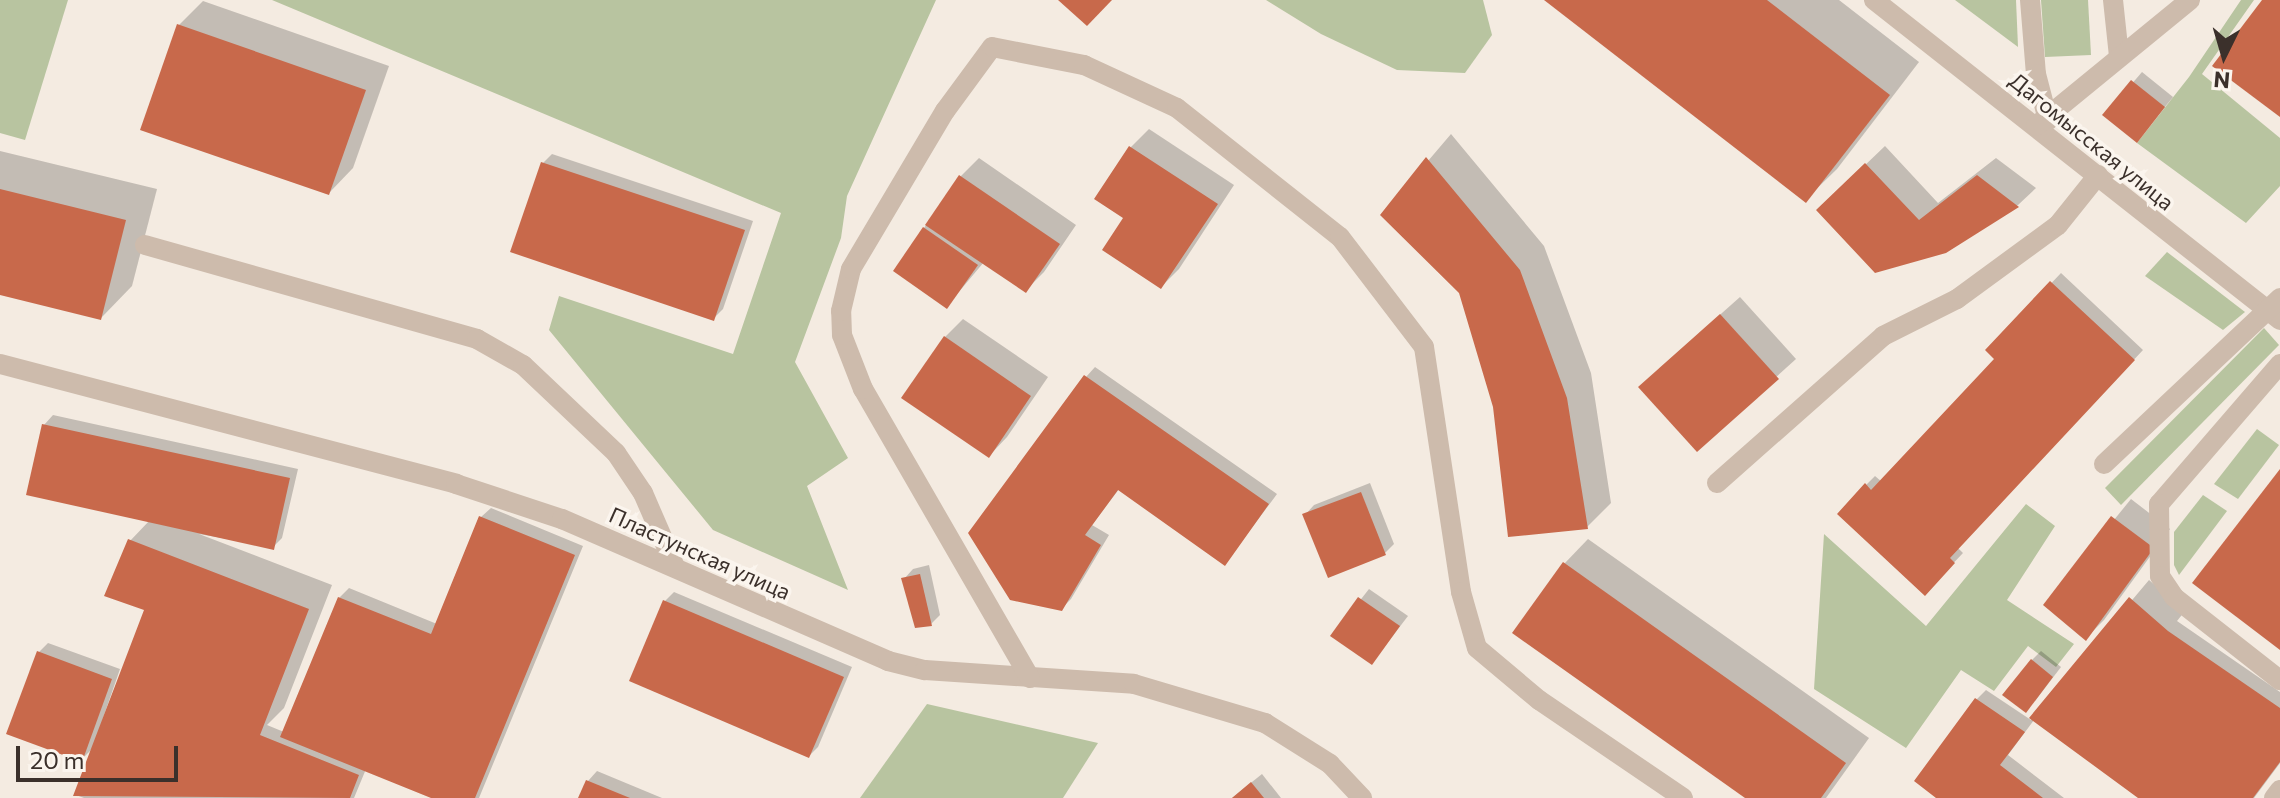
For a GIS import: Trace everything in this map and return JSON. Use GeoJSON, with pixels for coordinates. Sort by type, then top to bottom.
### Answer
{"type":"FeatureCollection","features":[{"type":"Feature","properties":{"kind":"street"},"geometry":{"type":"LineString","coordinates":[[2030,0],[2042,123]]}},
{"type":"Feature","properties":{"kind":"street"},"geometry":{"type":"LineString","coordinates":[[2113,0],[2119,56]]}},
{"type":"Feature","properties":{"kind":"street"},"geometry":{"type":"LineString","coordinates":[[2042,123],[2190,0]]}},
{"type":"Feature","properties":{"kind":"street","name":"Дагомысская улица"},"geometry":{"type":"LineString","coordinates":[[1876,1],[2042,123],[2098,175],[2276,309]]}},
{"type":"Feature","properties":{"kind":"street"},"geometry":{"type":"LineString","coordinates":[[1030,678],[863,389],[842,335],[841,311],[851,269],[945,111],[992,47],[1084,65],[1177,108],[1340,237],[1424,347],[1461,592],[1477,648],[1539,700],[1683,798]]}},
{"type":"Feature","properties":{"kind":"street"},"geometry":{"type":"LineString","coordinates":[[1717,483],[1883,336],[1957,299],[2058,225],[2098,175]]}},
{"type":"Feature","properties":{"kind":"street"},"geometry":{"type":"LineString","coordinates":[[145,245],[477,339],[523,365],[616,453],[643,493],[675,567]]}},
{"type":"Feature","properties":{"kind":"street"},"geometry":{"type":"LineString","coordinates":[[2104,464],[2276,309]]}},
{"type":"Feature","properties":{"kind":"street","name":"Пластунская улица"},"geometry":{"type":"LineString","coordinates":[[0,364],[456,484],[562,519],[888,661],[925,670],[1134,684],[1265,723],[1330,764],[1362,798]]}},
{"type":"Feature","properties":{"kind":"street"},"geometry":{"type":"LineString","coordinates":[[2280,364],[2159,504],[2160,576],[2174,597],[2280,680]]}},
{"type":"Feature","properties":{"kind":"street"},"geometry":{"type":"LineString","coordinates":[[2274,798],[2280,790]]}},
{"type":"Feature","properties":{"kind":"green space"},"geometry":{"type":"Polygon","coordinates":[[[0,0],[68,0],[25,140],[0,133],[0,0]]]}},
{"type":"Feature","properties":{"kind":"green space"},"geometry":{"type":"Polygon","coordinates":[[[272,0],[936,0],[847,196],[841,238],[795,362],[848,458],[807,486],[848,590],[713,530],[549,330],[559,296],[733,354],[781,213],[272,0]]]}},
{"type":"Feature","properties":{"kind":"green space"},"geometry":{"type":"Polygon","coordinates":[[[1266,0],[1483,0],[1492,35],[1465,73],[1397,70],[1321,34],[1266,0]]]}},
{"type":"Feature","properties":{"kind":"green space"},"geometry":{"type":"Polygon","coordinates":[[[1955,0],[2016,0],[2018,47],[1955,0]]]}},
{"type":"Feature","properties":{"kind":"green space"},"geometry":{"type":"Polygon","coordinates":[[[2041,0],[2088,0],[2091,55],[2045,57],[2041,0]]]}},
{"type":"Feature","properties":{"kind":"green space"},"geometry":{"type":"Polygon","coordinates":[[[2241,0],[2254,0],[2202,74],[2280,138],[2280,186],[2246,223],[2137,143],[2189,77],[2241,0]]]}},
{"type":"Feature","properties":{"kind":"green space"},"geometry":{"type":"Polygon","coordinates":[[[2167,252],[2245,312],[2223,330],[2145,276],[2167,252]]]}},
{"type":"Feature","properties":{"kind":"green space"},"geometry":{"type":"Polygon","coordinates":[[[2264,328],[2279,345],[2121,505],[2105,488],[2264,328]]]}},
{"type":"Feature","properties":{"kind":"green space"},"geometry":{"type":"Polygon","coordinates":[[[2257,429],[2279,445],[2238,499],[2214,484],[2257,429]]]}},
{"type":"Feature","properties":{"kind":"green space"},"geometry":{"type":"Polygon","coordinates":[[[2203,495],[2227,511],[2179,575],[2174,565],[2174,532],[2203,495]]]}},
{"type":"Feature","properties":{"kind":"green space"},"geometry":{"type":"Polygon","coordinates":[[[2026,504],[2055,526],[2007,600],[2074,644],[2056,667],[2028,646],[1994,691],[1961,670],[1906,748],[1814,689],[1824,534],[1926,626],[2026,504]]]}},
{"type":"Feature","properties":{"kind":"green space"},"geometry":{"type":"Polygon","coordinates":[[[927,704],[1098,743],[1063,798],[860,798],[927,704]]]}},
{"type":"Feature","properties":{"kind":"building"},"geometry":{"type":"Polygon","coordinates":[[[1058,0],[1112,0],[1087,26],[1058,0]]]}},
{"type":"Feature","properties":{"kind":"building"},"geometry":{"type":"Polygon","coordinates":[[[1544,0],[1767,0],[1890,95],[1806,203],[1544,0]]]}},
{"type":"Feature","properties":{"kind":"building"},"geometry":{"type":"Polygon","coordinates":[[[2262,0],[2280,0],[2280,117],[2212,66],[2262,0]]]}},
{"type":"Feature","properties":{"kind":"building"},"geometry":{"type":"Polygon","coordinates":[[[177,24],[366,90],[329,195],[140,130],[177,24]]]}},
{"type":"Feature","properties":{"kind":"building"},"geometry":{"type":"Polygon","coordinates":[[[2131,80],[2165,107],[2137,143],[2102,115],[2131,80]]]}},
{"type":"Feature","properties":{"kind":"building"},"geometry":{"type":"Polygon","coordinates":[[[1129,146],[1218,204],[1161,289],[1102,250],[1123,218],[1094,199],[1129,146]]]}},
{"type":"Feature","properties":{"kind":"building"},"geometry":{"type":"Polygon","coordinates":[[[1426,157],[1520,270],[1567,398],[1588,529],[1508,537],[1493,407],[1459,293],[1380,215],[1426,157]]]}},
{"type":"Feature","properties":{"kind":"building"},"geometry":{"type":"Polygon","coordinates":[[[541,162],[745,230],[714,321],[510,252],[541,162]]]}},
{"type":"Feature","properties":{"kind":"building"},"geometry":{"type":"Polygon","coordinates":[[[1865,163],[1919,220],[1977,175],[2019,207],[1946,253],[1875,273],[1816,210],[1865,163]]]}},
{"type":"Feature","properties":{"kind":"building"},"geometry":{"type":"Polygon","coordinates":[[[959,175],[1060,244],[1026,293],[925,225],[959,175]]]}},
{"type":"Feature","properties":{"kind":"building"},"geometry":{"type":"Polygon","coordinates":[[[0,189],[126,220],[101,320],[0,295],[0,189]]]}},
{"type":"Feature","properties":{"kind":"building"},"geometry":{"type":"Polygon","coordinates":[[[923,227],[978,265],[947,309],[893,271],[923,227]]]}},
{"type":"Feature","properties":{"kind":"building"},"geometry":{"type":"Polygon","coordinates":[[[2050,281],[2135,360],[1950,558],[1955,563],[1925,596],[1837,514],[1865,483],[1871,490],[1994,359],[1985,350],[2050,281]]]}},
{"type":"Feature","properties":{"kind":"building"},"geometry":{"type":"Polygon","coordinates":[[[1720,314],[1779,379],[1697,452],[1638,387],[1720,314]]]}},
{"type":"Feature","properties":{"kind":"building"},"geometry":{"type":"Polygon","coordinates":[[[944,336],[1031,396],[989,458],[901,398],[944,336]]]}},
{"type":"Feature","properties":{"kind":"building"},"geometry":{"type":"Polygon","coordinates":[[[1084,375],[1269,504],[1225,566],[1118,490],[1085,535],[1101,545],[1062,611],[1010,600],[968,533],[1084,375]]]}},
{"type":"Feature","properties":{"kind":"building"},"geometry":{"type":"Polygon","coordinates":[[[42,424],[290,478],[274,550],[26,495],[42,424]]]}},
{"type":"Feature","properties":{"kind":"building"},"geometry":{"type":"Polygon","coordinates":[[[2280,469],[2280,650],[2192,583],[2280,469]]]}},
{"type":"Feature","properties":{"kind":"building"},"geometry":{"type":"Polygon","coordinates":[[[1361,492],[1386,555],[1328,578],[1302,514],[1361,492]]]}},
{"type":"Feature","properties":{"kind":"building"},"geometry":{"type":"Polygon","coordinates":[[[479,516],[575,555],[475,798],[431,798],[280,737],[338,597],[431,634],[479,516]]]}},
{"type":"Feature","properties":{"kind":"building"},"geometry":{"type":"Polygon","coordinates":[[[2111,516],[2154,548],[2086,641],[2043,605],[2111,516]]]}},
{"type":"Feature","properties":{"kind":"building"},"geometry":{"type":"Polygon","coordinates":[[[128,539],[309,609],[260,735],[359,775],[350,798],[73,796],[144,610],[104,596],[128,539]]]}},
{"type":"Feature","properties":{"kind":"building"},"geometry":{"type":"Polygon","coordinates":[[[1563,562],[1846,763],[1821,798],[1745,798],[1512,633],[1563,562]]]}},
{"type":"Feature","properties":{"kind":"building"},"geometry":{"type":"Polygon","coordinates":[[[920,574],[932,626],[915,628],[901,578],[920,574]]]}},
{"type":"Feature","properties":{"kind":"building"},"geometry":{"type":"Polygon","coordinates":[[[1358,597],[1400,626],[1372,665],[1330,636],[1358,597]]]}},
{"type":"Feature","properties":{"kind":"building"},"geometry":{"type":"Polygon","coordinates":[[[2129,597],[2168,631],[2280,708],[2280,762],[2253,798],[2138,798],[2029,718],[2129,597]]]}},
{"type":"Feature","properties":{"kind":"building"},"geometry":{"type":"Polygon","coordinates":[[[663,600],[844,677],[809,758],[629,681],[663,600]]]}},
{"type":"Feature","properties":{"kind":"building"},"geometry":{"type":"Polygon","coordinates":[[[37,651],[112,679],[82,762],[6,734],[37,651]]]}},
{"type":"Feature","properties":{"kind":"building"},"geometry":{"type":"Polygon","coordinates":[[[2031,659],[2053,677],[2026,713],[2002,695],[2031,659]]]}},
{"type":"Feature","properties":{"kind":"building"},"geometry":{"type":"Polygon","coordinates":[[[1975,698],[2025,732],[2000,765],[2043,798],[1936,798],[1914,781],[1975,698]]]}},
{"type":"Feature","properties":{"kind":"building"},"geometry":{"type":"Polygon","coordinates":[[[586,780],[630,798],[578,798],[586,780]]]}},
{"type":"Feature","properties":{"kind":"building"},"geometry":{"type":"Polygon","coordinates":[[[1251,782],[1264,798],[1232,798],[1251,782]]]}}]}
